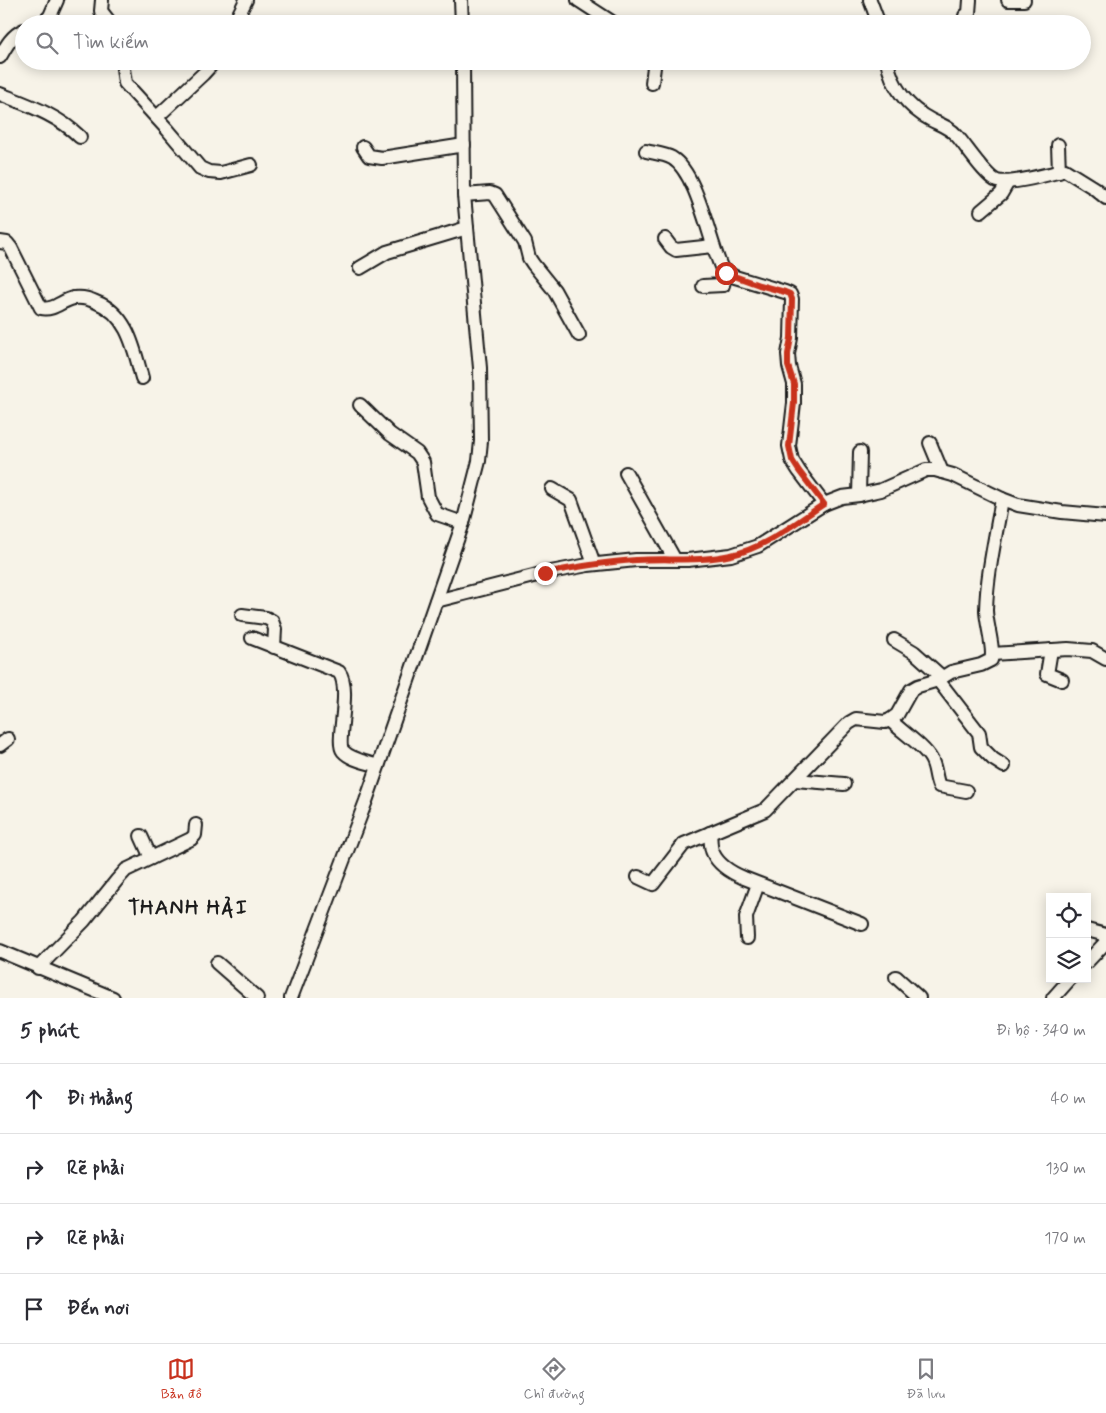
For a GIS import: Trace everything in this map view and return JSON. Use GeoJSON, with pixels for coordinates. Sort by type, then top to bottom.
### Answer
{"type":"FeatureCollection","features":[{"type":"Feature","properties":{"kind":"street"},"geometry":{"type":"LineString","coordinates":[[50,15],[57,0]]}},
{"type":"Feature","properties":{"kind":"street"},"geometry":{"type":"LineString","coordinates":[[102,0],[101,11],[104,15]]}},
{"type":"Feature","properties":{"kind":"street"},"geometry":{"type":"LineString","coordinates":[[238,15],[246,0]]}},
{"type":"Feature","properties":{"kind":"street"},"geometry":{"type":"LineString","coordinates":[[461,0],[462,15]]}},
{"type":"Feature","properties":{"kind":"street"},"geometry":{"type":"LineString","coordinates":[[578,0],[601,15]]}},
{"type":"Feature","properties":{"kind":"street"},"geometry":{"type":"LineString","coordinates":[[870,0],[876,15]]}},
{"type":"Feature","properties":{"kind":"street"},"geometry":{"type":"LineString","coordinates":[[966,15],[970,0]]}},
{"type":"Feature","properties":{"kind":"street"},"geometry":{"type":"LineString","coordinates":[[1008,0],[1024,0]]}},
{"type":"Feature","properties":{"kind":"street"},"geometry":{"type":"LineString","coordinates":[[0,57],[6,45],[15,35]]}},
{"type":"Feature","properties":{"kind":"street"},"geometry":{"type":"LineString","coordinates":[[123,70],[125,83],[200,168],[209,172],[221,173],[251,165]]}},
{"type":"Feature","properties":{"kind":"street"},"geometry":{"type":"LineString","coordinates":[[157,117],[207,70]]}},
{"type":"Feature","properties":{"kind":"street"},"geometry":{"type":"LineString","coordinates":[[292,998],[378,766],[436,602],[463,523],[479,462],[480,368],[464,195],[463,70]]}},
{"type":"Feature","properties":{"kind":"street"},"geometry":{"type":"LineString","coordinates":[[652,83],[654,70]]}},
{"type":"Feature","properties":{"kind":"street"},"geometry":{"type":"LineString","coordinates":[[889,70],[892,80],[912,107],[931,120],[945,125],[956,135],[988,174],[996,180],[1008,182],[1065,170],[1106,198]]}},
{"type":"Feature","properties":{"kind":"street"},"geometry":{"type":"LineString","coordinates":[[0,94],[68,125],[80,137]]}},
{"type":"Feature","properties":{"kind":"street"},"geometry":{"type":"LineString","coordinates":[[363,147],[369,156],[382,158],[464,145]]}},
{"type":"Feature","properties":{"kind":"street"},"geometry":{"type":"LineString","coordinates":[[1058,145],[1059,172]]}},
{"type":"Feature","properties":{"kind":"street"},"geometry":{"type":"LineString","coordinates":[[646,151],[672,158],[684,169],[703,212],[722,269],[726,273],[790,294],[792,299],[791,338],[788,366],[794,384],[794,403],[789,446],[792,460],[824,504]]}},
{"type":"Feature","properties":{"kind":"street"},"geometry":{"type":"LineString","coordinates":[[981,211],[1001,194],[1008,182]]}},
{"type":"Feature","properties":{"kind":"street"},"geometry":{"type":"LineString","coordinates":[[464,195],[490,193],[495,196],[525,242],[532,264],[554,290],[579,335]]}},
{"type":"Feature","properties":{"kind":"street"},"geometry":{"type":"LineString","coordinates":[[360,268],[387,252],[467,228]]}},
{"type":"Feature","properties":{"kind":"street"},"geometry":{"type":"LineString","coordinates":[[665,239],[676,250],[713,246]]}},
{"type":"Feature","properties":{"kind":"street"},"geometry":{"type":"LineString","coordinates":[[0,242],[7,243],[11,248],[41,308],[49,310],[60,303],[74,298],[89,299],[105,305],[117,316],[128,332],[142,378]]}},
{"type":"Feature","properties":{"kind":"street"},"geometry":{"type":"LineString","coordinates":[[703,286],[723,286],[726,273]]}},
{"type":"Feature","properties":{"kind":"street"},"geometry":{"type":"LineString","coordinates":[[360,405],[390,434],[417,453],[425,470],[428,497],[437,514],[463,523]]}},
{"type":"Feature","properties":{"kind":"street"},"geometry":{"type":"LineString","coordinates":[[930,443],[942,472]]}},
{"type":"Feature","properties":{"kind":"street"},"geometry":{"type":"LineString","coordinates":[[859,496],[860,452]]}},
{"type":"Feature","properties":{"kind":"street"},"geometry":{"type":"LineString","coordinates":[[436,602],[545,573],[594,564],[731,555],[758,546],[824,504],[842,497],[859,496],[881,490],[926,470],[953,475],[1002,499],[1018,504],[1062,512],[1106,516]]}},
{"type":"Feature","properties":{"kind":"street"},"geometry":{"type":"LineString","coordinates":[[626,473],[675,560]]}},
{"type":"Feature","properties":{"kind":"street"},"geometry":{"type":"LineString","coordinates":[[552,489],[571,500],[594,564]]}},
{"type":"Feature","properties":{"kind":"street"},"geometry":{"type":"LineString","coordinates":[[638,876],[652,884],[684,844],[765,810],[856,719],[885,722],[890,720],[897,715],[911,690],[940,679],[951,672],[981,665],[990,660],[992,654],[986,621],[986,602],[1002,499]]}},
{"type":"Feature","properties":{"kind":"street"},"geometry":{"type":"LineString","coordinates":[[242,615],[266,618],[272,621],[275,629],[274,647]]}},
{"type":"Feature","properties":{"kind":"street"},"geometry":{"type":"LineString","coordinates":[[252,638],[339,672],[343,678],[344,687],[343,725],[340,746],[352,758],[378,766]]}},
{"type":"Feature","properties":{"kind":"street"},"geometry":{"type":"LineString","coordinates":[[894,640],[914,652],[940,679],[979,733],[981,747],[993,759],[1004,766]]}},
{"type":"Feature","properties":{"kind":"street"},"geometry":{"type":"LineString","coordinates":[[992,654],[1068,649],[1092,652],[1106,659]]}},
{"type":"Feature","properties":{"kind":"street"},"geometry":{"type":"LineString","coordinates":[[1051,650],[1047,674],[1062,680]]}},
{"type":"Feature","properties":{"kind":"street"},"geometry":{"type":"LineString","coordinates":[[890,720],[900,731],[928,754],[934,766],[939,786],[966,790]]}},
{"type":"Feature","properties":{"kind":"street"},"geometry":{"type":"LineString","coordinates":[[795,780],[844,784]]}},
{"type":"Feature","properties":{"kind":"street"},"geometry":{"type":"LineString","coordinates":[[38,968],[84,921],[126,870],[191,839],[195,835],[196,825]]}},
{"type":"Feature","properties":{"kind":"street"},"geometry":{"type":"LineString","coordinates":[[710,833],[712,852],[729,871],[862,924]]}},
{"type":"Feature","properties":{"kind":"street"},"geometry":{"type":"LineString","coordinates":[[141,836],[152,858]]}},
{"type":"Feature","properties":{"kind":"street"},"geometry":{"type":"LineString","coordinates":[[747,938],[746,917],[758,884]]}},
{"type":"Feature","properties":{"kind":"street"},"geometry":{"type":"LineString","coordinates":[[1091,931],[1106,936]]}},
{"type":"Feature","properties":{"kind":"street"},"geometry":{"type":"LineString","coordinates":[[1091,958],[1106,942]]}},
{"type":"Feature","properties":{"kind":"street"},"geometry":{"type":"LineString","coordinates":[[0,951],[113,998]]}},
{"type":"Feature","properties":{"kind":"street"},"geometry":{"type":"LineString","coordinates":[[217,963],[257,998]]}},
{"type":"Feature","properties":{"kind":"street"},"geometry":{"type":"LineString","coordinates":[[896,977],[919,998]]}},
{"type":"Feature","properties":{"kind":"street"},"geometry":{"type":"LineString","coordinates":[[1053,998],[1066,983]]}},
{"type":"Feature","properties":{"kind":"district","name":"THANH HẢI"},"geometry":{"type":"Point","coordinates":[188,908]}},
{"type":"Feature","properties":{"kind":"route"},"geometry":{"type":"LineString","coordinates":[[545,573],[588,565],[636,560],[688,560],[731,555],[758,546],[824,504],[792,460],[789,446],[794,403],[794,384],[788,366],[791,338],[792,299],[790,294],[726,273]]}}]}
